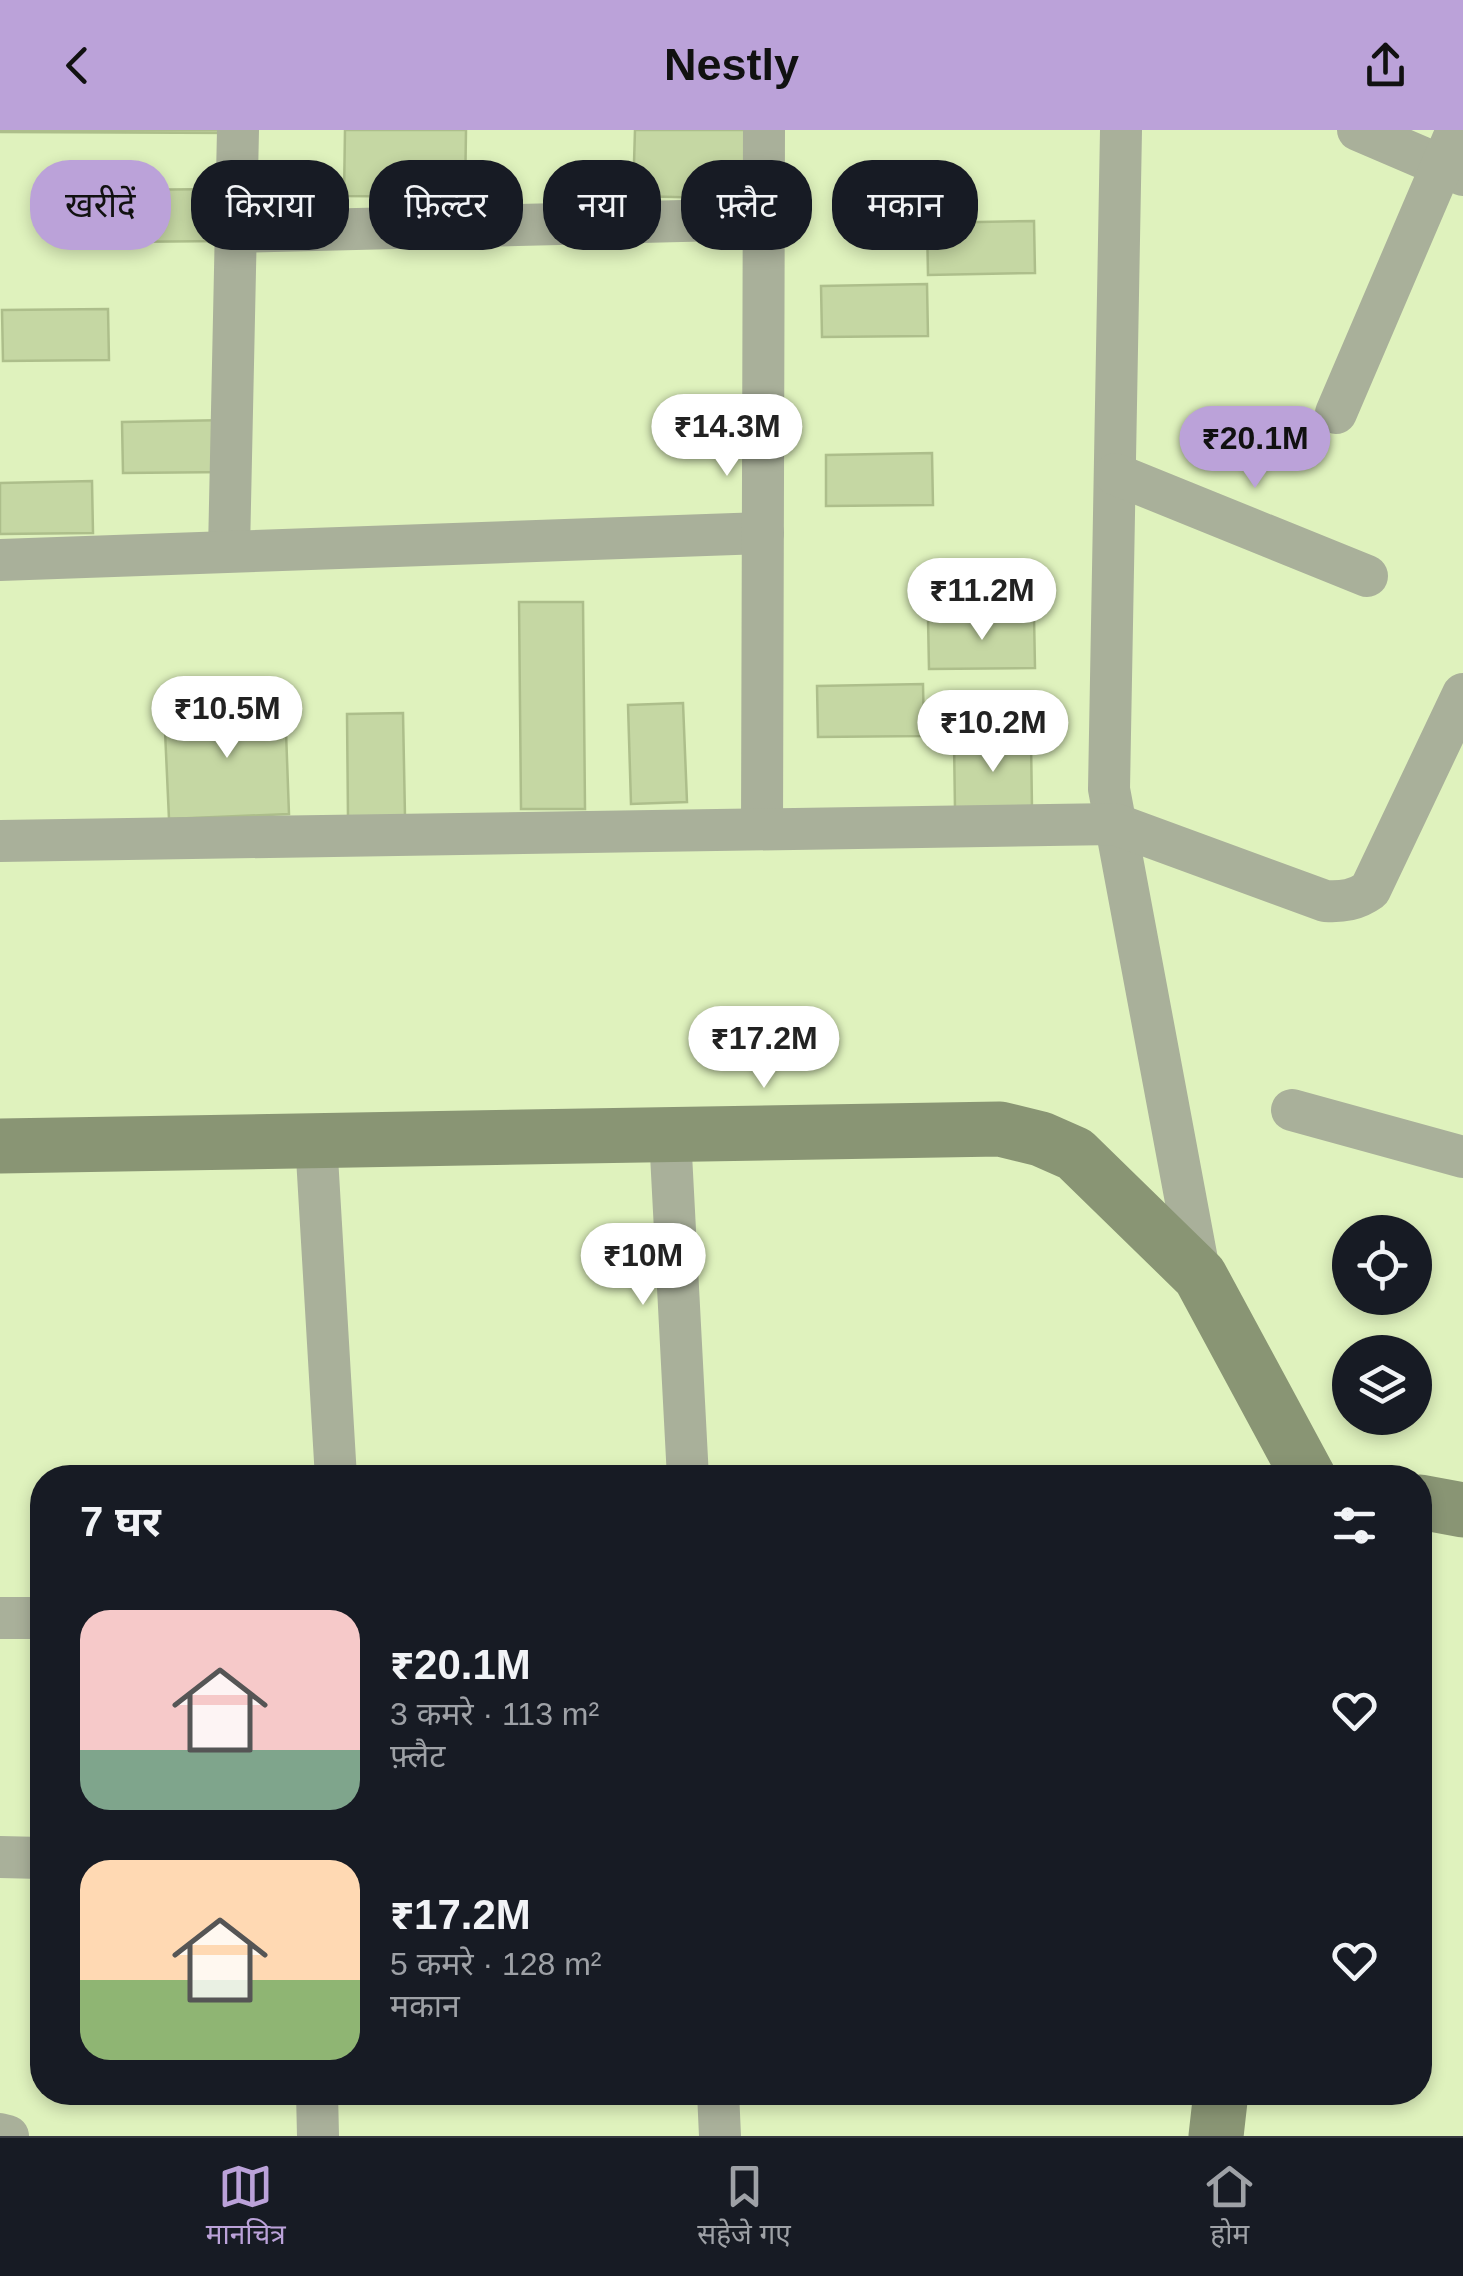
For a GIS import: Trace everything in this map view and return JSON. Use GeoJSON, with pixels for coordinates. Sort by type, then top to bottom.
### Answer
{"type":"FeatureCollection","features":[{"type":"Feature","properties":{"kind":"street"},"geometry":{"type":"LineString","coordinates":[[237,160],[238,130]]}},
{"type":"Feature","properties":{"kind":"street"},"geometry":{"type":"LineString","coordinates":[[764,130],[764,160]]}},
{"type":"Feature","properties":{"kind":"street"},"geometry":{"type":"LineString","coordinates":[[1121,130],[1109,789],[1200,1276]]}},
{"type":"Feature","properties":{"kind":"street"},"geometry":{"type":"LineString","coordinates":[[1336,414],[1454,157],[1358,130]]}},
{"type":"Feature","properties":{"kind":"street"},"geometry":{"type":"LineString","coordinates":[[349,229],[681,222]]}},
{"type":"Feature","properties":{"kind":"street"},"geometry":{"type":"LineString","coordinates":[[229,552],[236,250]]}},
{"type":"Feature","properties":{"kind":"street"},"geometry":{"type":"LineString","coordinates":[[762,829],[764,250]]}},
{"type":"Feature","properties":{"kind":"street"},"geometry":{"type":"LineString","coordinates":[[1115,474],[1368,576]]}},
{"type":"Feature","properties":{"kind":"street"},"geometry":{"type":"LineString","coordinates":[[0,560],[763,533]]}},
{"type":"Feature","properties":{"kind":"street"},"geometry":{"type":"LineString","coordinates":[[0,840],[1114,824],[1325,901],[1358,898],[1370,890],[1463,694]]}},
{"type":"Feature","properties":{"kind":"street"},"geometry":{"type":"LineString","coordinates":[[1292,1110],[1463,1157]]}},
{"type":"Feature","properties":{"kind":"street"},"geometry":{"type":"LineString","coordinates":[[0,1146],[1000,1130],[1041,1138],[1075,1154],[1200,1276],[1302,1465]]}},
{"type":"Feature","properties":{"kind":"street"},"geometry":{"type":"LineString","coordinates":[[670,1135],[687,1465]]}},
{"type":"Feature","properties":{"kind":"street"},"geometry":{"type":"LineString","coordinates":[[316,1140],[335,1465]]}},
{"type":"Feature","properties":{"kind":"street"},"geometry":{"type":"LineString","coordinates":[[1432,1504],[1463,1510]]}},
{"type":"Feature","properties":{"kind":"street"},"geometry":{"type":"LineString","coordinates":[[0,1618],[30,1618]]}},
{"type":"Feature","properties":{"kind":"street"},"geometry":{"type":"LineString","coordinates":[[0,1857],[30,1858]]}},
{"type":"Feature","properties":{"kind":"street"},"geometry":{"type":"LineString","coordinates":[[317,2105],[318,2136]]}},
{"type":"Feature","properties":{"kind":"street"},"geometry":{"type":"LineString","coordinates":[[719,2105],[720,2136]]}},
{"type":"Feature","properties":{"kind":"street"},"geometry":{"type":"LineString","coordinates":[[1216,2136],[1220,2105]]}},
{"type":"Feature","properties":{"kind":"street"},"geometry":{"type":"LineString","coordinates":[[0,2134],[8,2136]]}},
{"type":"Feature","properties":{"kind":"building"},"geometry":{"type":"Polygon","coordinates":[[[235,130],[235,133],[0,132],[235,130]]]}},
{"type":"Feature","properties":{"kind":"building"},"geometry":{"type":"Polygon","coordinates":[[[345,130],[466,130],[466,160],[369,160],[369,196],[349,196],[349,160],[345,160],[345,130]]]}},
{"type":"Feature","properties":{"kind":"building"},"geometry":{"type":"Polygon","coordinates":[[[635,130],[758,130],[758,160],[681,160],[681,197],[661,197],[661,160],[634,160],[635,130]]]}},
{"type":"Feature","properties":{"kind":"building"},"geometry":{"type":"Polygon","coordinates":[[[171,189],[191,189],[191,241],[171,241],[171,189]]]}},
{"type":"Feature","properties":{"kind":"building"},"geometry":{"type":"Polygon","coordinates":[[[1034,221],[1035,273],[928,275],[928,250],[978,250],[978,222],[1034,221]]]}},
{"type":"Feature","properties":{"kind":"building"},"geometry":{"type":"Polygon","coordinates":[[[927,284],[928,336],[822,337],[821,286],[927,284]]]}},
{"type":"Feature","properties":{"kind":"building"},"geometry":{"type":"Polygon","coordinates":[[[108,309],[109,360],[3,361],[2,310],[108,309]]]}},
{"type":"Feature","properties":{"kind":"building"},"geometry":{"type":"Polygon","coordinates":[[[228,420],[229,472],[123,473],[122,422],[228,420]]]}},
{"type":"Feature","properties":{"kind":"building"},"geometry":{"type":"Polygon","coordinates":[[[932,453],[933,505],[826,506],[826,455],[932,453]]]}},
{"type":"Feature","properties":{"kind":"building"},"geometry":{"type":"Polygon","coordinates":[[[92,481],[93,533],[0,534],[0,483],[92,481]]]}},
{"type":"Feature","properties":{"kind":"building"},"geometry":{"type":"Polygon","coordinates":[[[519,602],[583,602],[585,809],[521,809],[519,602]]]}},
{"type":"Feature","properties":{"kind":"building"},"geometry":{"type":"Polygon","coordinates":[[[1034,616],[1035,668],[929,669],[928,618],[1034,616]]]}},
{"type":"Feature","properties":{"kind":"building"},"geometry":{"type":"Polygon","coordinates":[[[923,684],[924,736],[818,737],[817,686],[923,684]]]}},
{"type":"Feature","properties":{"kind":"building"},"geometry":{"type":"Polygon","coordinates":[[[683,703],[687,802],[631,804],[628,705],[683,703]]]}},
{"type":"Feature","properties":{"kind":"building"},"geometry":{"type":"Polygon","coordinates":[[[285,704],[289,814],[169,819],[164,709],[285,704]]]}},
{"type":"Feature","properties":{"kind":"building"},"geometry":{"type":"Polygon","coordinates":[[[403,713],[405,817],[348,818],[347,714],[403,713]]]}},
{"type":"Feature","properties":{"kind":"building"},"geometry":{"type":"Polygon","coordinates":[[[1031,741],[1032,809],[955,809],[954,742],[1031,741]]]}}]}
